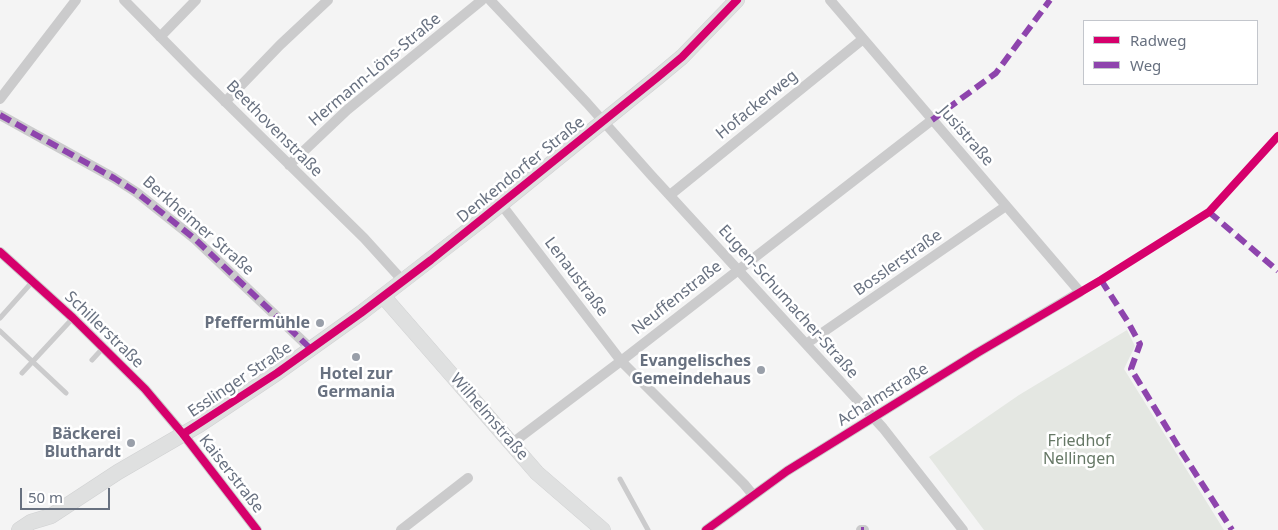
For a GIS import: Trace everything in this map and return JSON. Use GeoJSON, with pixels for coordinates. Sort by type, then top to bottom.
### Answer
{"type":"FeatureCollection","features":[{"type":"Feature","properties":{"kind":"main road","name":"Denkendorfer Straße"},"geometry":{"type":"LineString","coordinates":[[311,349],[403,281],[603,122],[682,57],[737,0]]}},
{"type":"Feature","properties":{"kind":"main road","name":"Wilhelmstraße"},"geometry":{"type":"LineString","coordinates":[[383,296],[511,444],[548,483],[603,530]]}},
{"type":"Feature","properties":{"kind":"main road","name":"Esslinger Straße"},"geometry":{"type":"LineString","coordinates":[[19,530],[31,522],[51,516],[118,472],[253,390],[311,349]]}},
{"type":"Feature","properties":{"kind":"main road","name":"Esslinger Straße"},"geometry":{"type":"LineString","coordinates":[[40,530],[51,516]]}},
{"type":"Feature","properties":{"kind":"street"},"geometry":{"type":"LineString","coordinates":[[0,99],[76,0]]}},
{"type":"Feature","properties":{"kind":"street","name":"Beethovenstraße"},"geometry":{"type":"LineString","coordinates":[[124,0],[289,166],[364,238],[403,281]]}},
{"type":"Feature","properties":{"kind":"street"},"geometry":{"type":"LineString","coordinates":[[160,37],[196,0]]}},
{"type":"Feature","properties":{"kind":"street"},"geometry":{"type":"LineString","coordinates":[[225,102],[280,45],[328,0]]}},
{"type":"Feature","properties":{"kind":"street","name":"Hermann-Löns-Straße"},"geometry":{"type":"LineString","coordinates":[[289,166],[347,110],[482,0]]}},
{"type":"Feature","properties":{"kind":"street","name":"Eugen-Schumacher-Straße"},"geometry":{"type":"LineString","coordinates":[[490,0],[883,428],[963,530]]}},
{"type":"Feature","properties":{"kind":"street","name":"Jusistraße"},"geometry":{"type":"LineString","coordinates":[[830,0],[1080,292]]}},
{"type":"Feature","properties":{"kind":"street","name":"Hofackerweg"},"geometry":{"type":"LineString","coordinates":[[670,194],[863,39]]}},
{"type":"Feature","properties":{"kind":"street","name":"Berkheimer Straße"},"geometry":{"type":"LineString","coordinates":[[0,115],[136,192],[195,239],[311,349]]}},
{"type":"Feature","properties":{"kind":"street","name":"Neuffenstraße"},"geometry":{"type":"LineString","coordinates":[[511,444],[932,120]]}},
{"type":"Feature","properties":{"kind":"street","name":"Lenaustraße"},"geometry":{"type":"LineString","coordinates":[[501,204],[621,361],[753,495]]}},
{"type":"Feature","properties":{"kind":"street","name":"Bosslerstraße"},"geometry":{"type":"LineString","coordinates":[[806,344],[1006,206]]}},
{"type":"Feature","properties":{"kind":"street","name":"Schillerstraße"},"geometry":{"type":"LineString","coordinates":[[0,252],[103,347],[145,389],[183,434]]}},
{"type":"Feature","properties":{"kind":"street","name":"Achalmstraße"},"geometry":{"type":"LineString","coordinates":[[706,530],[787,472],[976,354],[1080,292]]}},
{"type":"Feature","properties":{"kind":"street","name":"Kaiserstraße"},"geometry":{"type":"LineString","coordinates":[[183,434],[257,530]]}},
{"type":"Feature","properties":{"kind":"street"},"geometry":{"type":"LineString","coordinates":[[400,530],[468,478]]}},
{"type":"Feature","properties":{"kind":"lane"},"geometry":{"type":"LineString","coordinates":[[0,318],[33,281]]}},
{"type":"Feature","properties":{"kind":"lane"},"geometry":{"type":"LineString","coordinates":[[22,373],[73,318]]}},
{"type":"Feature","properties":{"kind":"lane"},"geometry":{"type":"LineString","coordinates":[[0,331],[66,393]]}},
{"type":"Feature","properties":{"kind":"lane"},"geometry":{"type":"LineString","coordinates":[[92,360],[103,347]]}},
{"type":"Feature","properties":{"kind":"lane"},"geometry":{"type":"LineString","coordinates":[[620,479],[648,530]]}},
{"type":"Feature","properties":{"kind":"green space","name":"Friedhof Nellingen"},"geometry":{"type":"Polygon","coordinates":[[[1127,330],[1135,346],[1124,369],[1224,530],[984,530],[929,457],[1019,395],[1127,330]]]}},
{"type":"Feature","properties":{"kind":"marked path"},"geometry":{"type":"LineString","coordinates":[[932,120],[996,73],[1050,0]]}},
{"type":"Feature","properties":{"kind":"marked path"},"geometry":{"type":"LineString","coordinates":[[0,115],[136,192],[195,239],[311,349]]}},
{"type":"Feature","properties":{"kind":"marked path"},"geometry":{"type":"LineString","coordinates":[[1209,212],[1278,271]]}},
{"type":"Feature","properties":{"kind":"marked path"},"geometry":{"type":"LineString","coordinates":[[1101,280],[1140,344],[1131,369],[1232,530]]}},
{"type":"Feature","properties":{"kind":"cycle path"},"geometry":{"type":"LineString","coordinates":[[183,434],[277,373],[431,260],[682,57],[737,0]]}},
{"type":"Feature","properties":{"kind":"cycle path"},"geometry":{"type":"LineString","coordinates":[[706,530],[787,471],[1209,212],[1278,136]]}},
{"type":"Feature","properties":{"kind":"cycle path"},"geometry":{"type":"LineString","coordinates":[[0,252],[73,318],[145,389],[183,434],[257,530]]}},
{"type":"Feature","properties":{"kind":"place","name":"Pfeffermühle"},"geometry":{"type":"Point","coordinates":[320,323]}},
{"type":"Feature","properties":{"kind":"place","name":"Hotel zur Germania"},"geometry":{"type":"Point","coordinates":[356,357]}},
{"type":"Feature","properties":{"kind":"place","name":"Evangelisches Gemeindehaus"},"geometry":{"type":"Point","coordinates":[761,370]}},
{"type":"Feature","properties":{"kind":"place","name":"Bäckerei Bluthardt"},"geometry":{"type":"Point","coordinates":[131,443]}}]}
